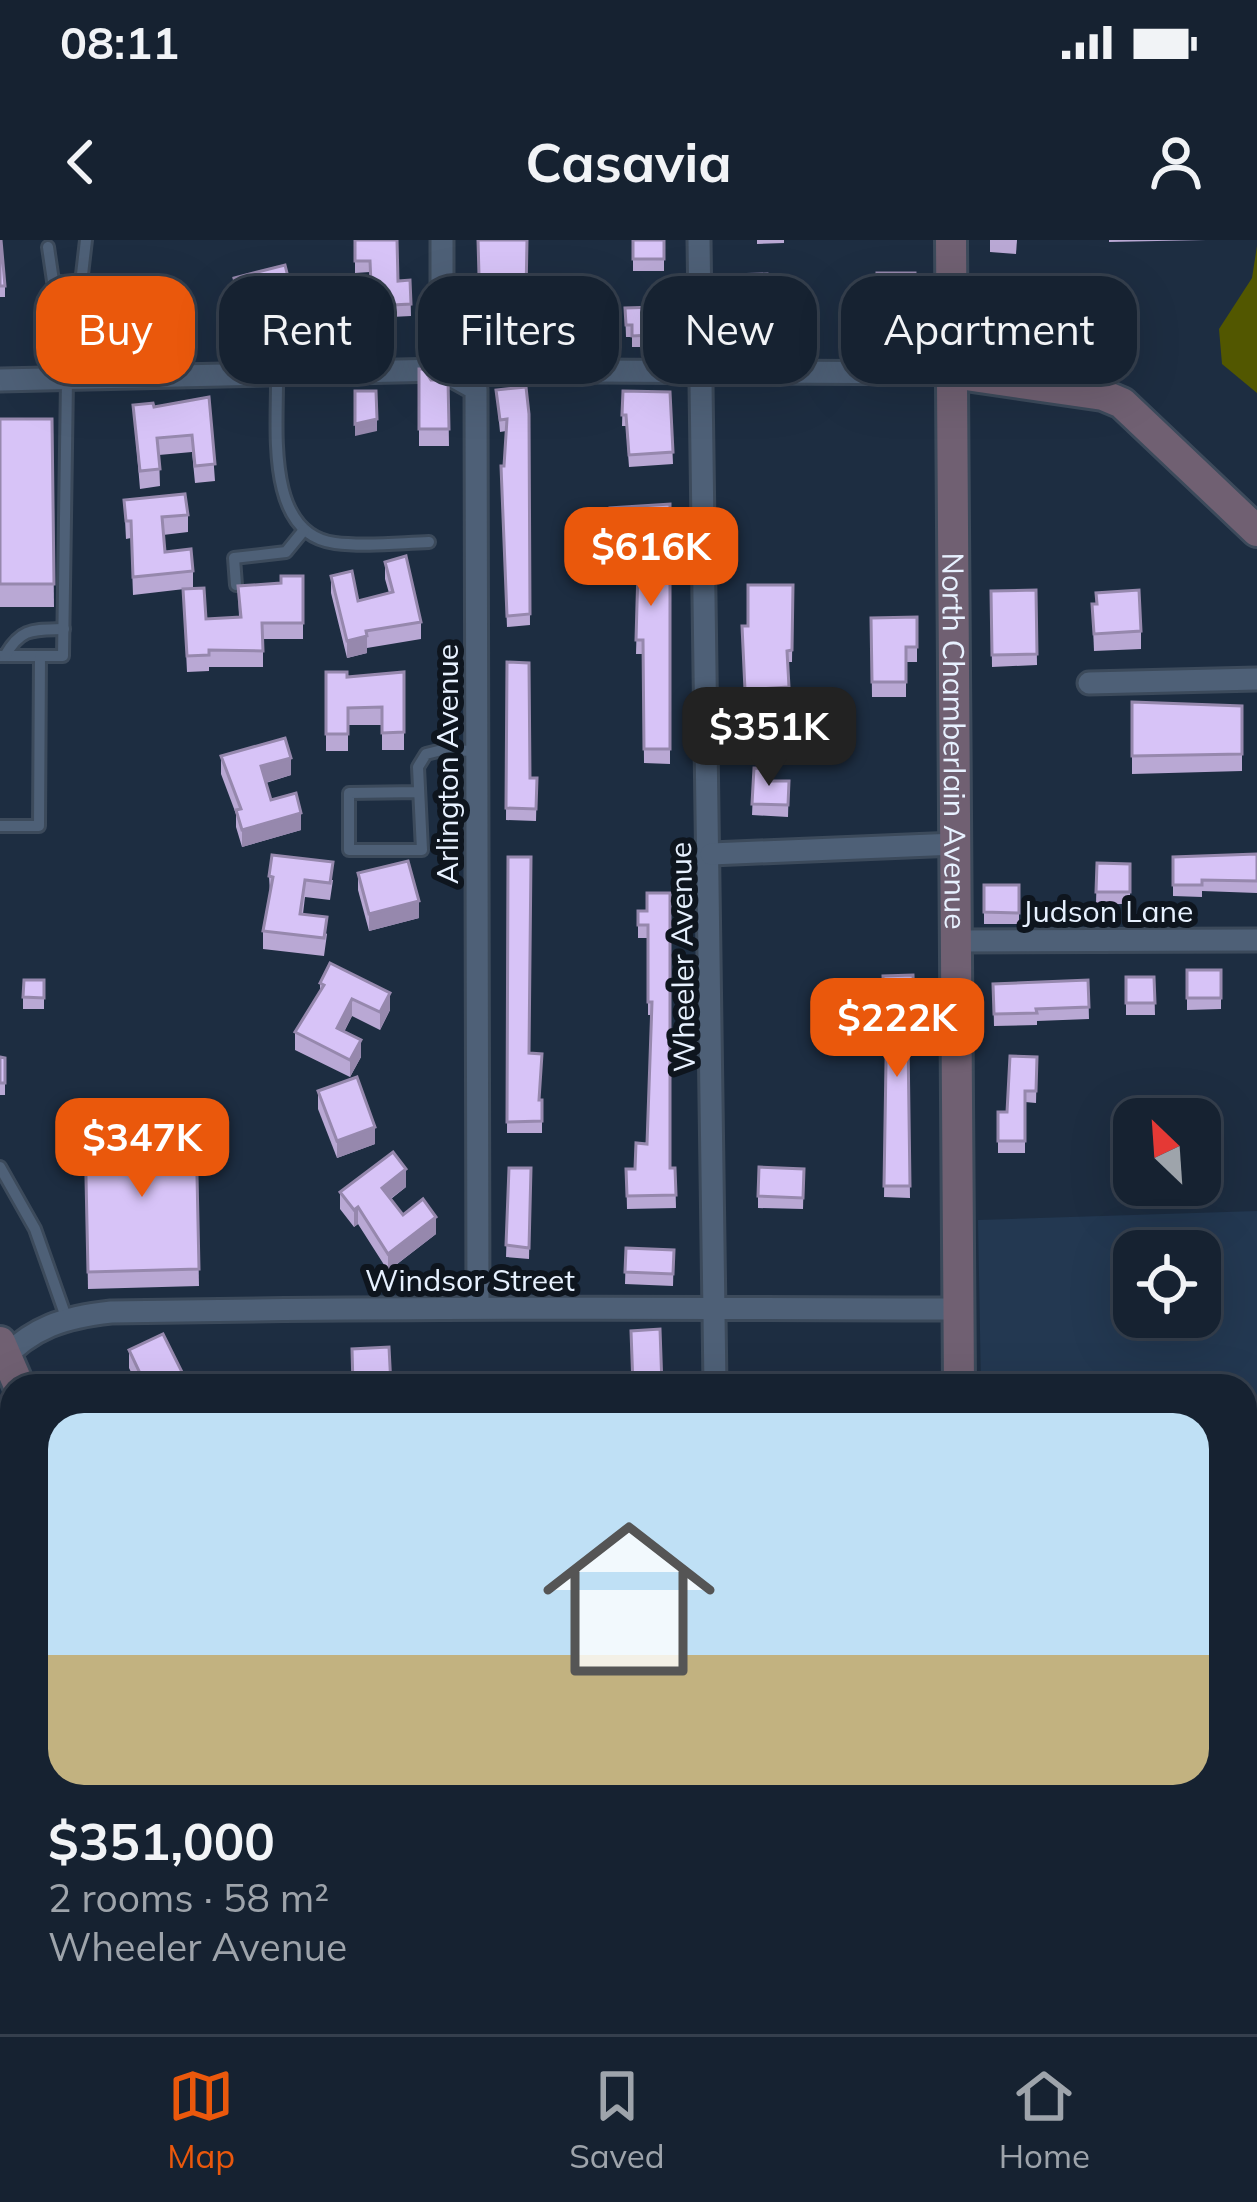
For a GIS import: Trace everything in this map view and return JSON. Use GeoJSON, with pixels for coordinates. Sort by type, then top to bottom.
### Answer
{"type":"FeatureCollection","features":[{"type":"Feature","properties":{"kind":"street"},"geometry":{"type":"LineString","coordinates":[[442,240],[442,276]]}},
{"type":"Feature","properties":{"kind":"street","name":"Wheeler Avenue"},"geometry":{"type":"LineString","coordinates":[[699,240],[700,276]]}},
{"type":"Feature","properties":{"kind":"street","name":"North Chamberlain Avenue"},"geometry":{"type":"LineString","coordinates":[[951,240],[951,276]]}},
{"type":"Feature","properties":{"kind":"street"},"geometry":{"type":"LineString","coordinates":[[0,380],[36,380]]}},
{"type":"Feature","properties":{"kind":"street","name":"Arlington Avenue"},"geometry":{"type":"LineString","coordinates":[[467,384],[476,389],[478,1307]]}},
{"type":"Feature","properties":{"kind":"street","name":"Wheeler Avenue"},"geometry":{"type":"LineString","coordinates":[[701,384],[715,1374]]}},
{"type":"Feature","properties":{"kind":"street","name":"North Chamberlain Avenue"},"geometry":{"type":"LineString","coordinates":[[952,384],[958,1374]]}},
{"type":"Feature","properties":{"kind":"street"},"geometry":{"type":"LineString","coordinates":[[1031,384],[1103,394],[1122,403],[1257,531]]}},
{"type":"Feature","properties":{"kind":"street"},"geometry":{"type":"LineString","coordinates":[[1089,682],[1257,679]]}},
{"type":"Feature","properties":{"kind":"street"},"geometry":{"type":"LineString","coordinates":[[711,854],[956,844]]}},
{"type":"Feature","properties":{"kind":"street","name":"Judson Lane"},"geometry":{"type":"LineString","coordinates":[[958,941],[1257,940]]}},
{"type":"Feature","properties":{"kind":"street","name":"Windsor Street"},"geometry":{"type":"LineString","coordinates":[[2,1354],[32,1332],[66,1317],[111,1312],[478,1307],[956,1310]]}},
{"type":"Feature","properties":{"kind":"lane"},"geometry":{"type":"LineString","coordinates":[[82,276],[86,240]]}},
{"type":"Feature","properties":{"kind":"lane"},"geometry":{"type":"LineString","coordinates":[[48,247],[52,276]]}},
{"type":"Feature","properties":{"kind":"lane"},"geometry":{"type":"LineString","coordinates":[[2,656],[63,656],[67,384]]}},
{"type":"Feature","properties":{"kind":"lane"},"geometry":{"type":"LineString","coordinates":[[278,384],[282,488],[293,517],[304,530],[333,543],[429,542]]}},
{"type":"Feature","properties":{"kind":"lane"},"geometry":{"type":"LineString","coordinates":[[236,585],[234,558],[286,553],[304,530]]}},
{"type":"Feature","properties":{"kind":"lane"},"geometry":{"type":"LineString","coordinates":[[2,656],[14,638],[30,631],[64,629]]}},
{"type":"Feature","properties":{"kind":"lane"},"geometry":{"type":"LineString","coordinates":[[0,826],[39,826],[40,656]]}},
{"type":"Feature","properties":{"kind":"lane"},"geometry":{"type":"LineString","coordinates":[[419,792],[349,793],[349,850],[422,850],[418,767],[426,754],[476,751]]}},
{"type":"Feature","properties":{"kind":"lane"},"geometry":{"type":"LineString","coordinates":[[0,1167],[35,1229],[66,1317]]}},
{"type":"Feature","properties":{"kind":"shaded area"},"geometry":{"type":"Polygon","coordinates":[[[1257,246],[1257,393],[1222,364],[1219,329],[1252,278],[1257,246]]]}},
{"type":"Feature","properties":{"kind":"shaded area"},"geometry":{"type":"Polygon","coordinates":[[[1257,1211],[1257,1374],[981,1374],[978,1220],[1257,1211]]]}},
{"type":"Feature","properties":{"kind":"building"},"geometry":{"type":"Polygon","coordinates":[[[1,240],[5,286],[0,286],[1,240]]]}},
{"type":"Feature","properties":{"kind":"building"},"geometry":{"type":"Polygon","coordinates":[[[355,240],[397,240],[398,281],[410,280],[411,304],[394,305],[394,276],[371,276],[370,261],[355,261],[355,240]]]}},
{"type":"Feature","properties":{"kind":"building"},"geometry":{"type":"Polygon","coordinates":[[[478,240],[527,240],[526,276],[479,276],[478,240]]]}},
{"type":"Feature","properties":{"kind":"building"},"geometry":{"type":"Polygon","coordinates":[[[633,240],[664,240],[664,259],[633,259],[633,240]]]}},
{"type":"Feature","properties":{"kind":"building"},"geometry":{"type":"Polygon","coordinates":[[[285,265],[288,276],[242,276],[285,265]]]}},
{"type":"Feature","properties":{"kind":"building"},"geometry":{"type":"Polygon","coordinates":[[[877,273],[915,273],[915,276],[877,273]]]}},
{"type":"Feature","properties":{"kind":"building"},"geometry":{"type":"Polygon","coordinates":[[[643,307],[643,335],[632,336],[625,308],[643,307]]]}},
{"type":"Feature","properties":{"kind":"building"},"geometry":{"type":"Polygon","coordinates":[[[419,384],[448,384],[449,429],[419,429],[419,384]]]}},
{"type":"Feature","properties":{"kind":"building"},"geometry":{"type":"Polygon","coordinates":[[[526,387],[530,614],[507,616],[501,466],[507,419],[500,420],[496,390],[526,387]]]}},
{"type":"Feature","properties":{"kind":"building"},"geometry":{"type":"Polygon","coordinates":[[[355,391],[376,391],[377,419],[355,424],[355,391]]]}},
{"type":"Feature","properties":{"kind":"building"},"geometry":{"type":"Polygon","coordinates":[[[623,391],[670,392],[673,452],[629,455],[623,391]]]}},
{"type":"Feature","properties":{"kind":"building"},"geometry":{"type":"Polygon","coordinates":[[[209,397],[215,464],[195,466],[192,435],[157,438],[160,469],[140,471],[133,405],[153,403],[154,407],[209,397]]]}},
{"type":"Feature","properties":{"kind":"building"},"geometry":{"type":"Polygon","coordinates":[[[0,419],[52,419],[54,584],[0,584],[0,419]]]}},
{"type":"Feature","properties":{"kind":"building"},"geometry":{"type":"Polygon","coordinates":[[[185,494],[188,515],[162,517],[165,552],[191,549],[193,571],[133,577],[131,521],[126,521],[124,500],[185,494]]]}},
{"type":"Feature","properties":{"kind":"building"},"geometry":{"type":"Polygon","coordinates":[[[670,504],[670,749],[644,749],[643,640],[636,640],[638,569],[624,569],[624,531],[612,532],[610,508],[670,504]]]}},
{"type":"Feature","properties":{"kind":"building"},"geometry":{"type":"Polygon","coordinates":[[[406,556],[421,622],[366,631],[367,636],[347,641],[331,576],[352,571],[358,601],[393,592],[385,562],[406,556]]]}},
{"type":"Feature","properties":{"kind":"building"},"geometry":{"type":"Polygon","coordinates":[[[281,576],[303,576],[303,623],[262,623],[263,651],[209,650],[209,655],[187,656],[183,589],[204,588],[206,619],[241,617],[238,586],[281,583],[281,576]]]}},
{"type":"Feature","properties":{"kind":"building"},"geometry":{"type":"Polygon","coordinates":[[[748,585],[793,585],[789,687],[745,690],[742,626],[748,626],[748,585]]]}},
{"type":"Feature","properties":{"kind":"building"},"geometry":{"type":"Polygon","coordinates":[[[1036,590],[1037,654],[992,655],[991,591],[1036,590]]]}},
{"type":"Feature","properties":{"kind":"building"},"geometry":{"type":"Polygon","coordinates":[[[1139,590],[1141,631],[1094,634],[1096,593],[1139,590]]]}},
{"type":"Feature","properties":{"kind":"building"},"geometry":{"type":"Polygon","coordinates":[[[917,617],[917,647],[906,647],[906,682],[872,682],[871,618],[917,617]]]}},
{"type":"Feature","properties":{"kind":"building"},"geometry":{"type":"Polygon","coordinates":[[[507,662],[529,663],[530,778],[537,778],[536,809],[506,808],[507,662]]]}},
{"type":"Feature","properties":{"kind":"building"},"geometry":{"type":"Polygon","coordinates":[[[326,672],[347,672],[347,677],[404,672],[404,732],[382,733],[382,707],[348,708],[348,734],[326,734],[326,672]]]}},
{"type":"Feature","properties":{"kind":"building"},"geometry":{"type":"Polygon","coordinates":[[[1132,702],[1242,706],[1242,754],[1132,756],[1132,702]]]}},
{"type":"Feature","properties":{"kind":"building"},"geometry":{"type":"Polygon","coordinates":[[[285,738],[291,758],[261,766],[271,800],[296,793],[301,813],[242,830],[236,810],[241,809],[221,756],[285,738]]]}},
{"type":"Feature","properties":{"kind":"building"},"geometry":{"type":"Polygon","coordinates":[[[754,768],[772,769],[771,781],[789,781],[788,805],[752,804],[754,768]]]}},
{"type":"Feature","properties":{"kind":"building"},"geometry":{"type":"Polygon","coordinates":[[[1257,854],[1257,881],[1202,880],[1202,885],[1173,885],[1173,857],[1257,854]]]}},
{"type":"Feature","properties":{"kind":"building"},"geometry":{"type":"Polygon","coordinates":[[[272,855],[333,862],[330,883],[305,880],[300,914],[327,917],[324,938],[263,931],[272,855]]]}},
{"type":"Feature","properties":{"kind":"building"},"geometry":{"type":"Polygon","coordinates":[[[508,857],[531,857],[529,1053],[542,1054],[542,1121],[507,1122],[508,857]]]}},
{"type":"Feature","properties":{"kind":"building"},"geometry":{"type":"Polygon","coordinates":[[[408,861],[419,901],[369,914],[358,873],[408,861]]]}},
{"type":"Feature","properties":{"kind":"building"},"geometry":{"type":"Polygon","coordinates":[[[1097,863],[1130,864],[1130,892],[1096,892],[1097,863]]]}},
{"type":"Feature","properties":{"kind":"building"},"geometry":{"type":"Polygon","coordinates":[[[984,885],[1019,885],[1019,913],[984,912],[984,885]]]}},
{"type":"Feature","properties":{"kind":"building"},"geometry":{"type":"Polygon","coordinates":[[[647,893],[670,893],[670,1168],[675,1168],[676,1195],[627,1196],[626,1169],[635,1169],[636,1143],[647,1144],[652,1002],[648,1002],[648,925],[638,925],[638,911],[647,911],[647,893]]]}},
{"type":"Feature","properties":{"kind":"building"},"geometry":{"type":"Polygon","coordinates":[[[330,963],[390,993],[380,1012],[352,999],[337,1028],[361,1040],[350,1060],[295,1032],[324,985],[320,983],[330,963]]]}},
{"type":"Feature","properties":{"kind":"building"},"geometry":{"type":"Polygon","coordinates":[[[1187,970],[1221,970],[1221,998],[1187,998],[1187,970]]]}},
{"type":"Feature","properties":{"kind":"building"},"geometry":{"type":"Polygon","coordinates":[[[913,975],[908,1042],[910,1186],[884,1186],[887,1002],[883,976],[913,975]]]}},
{"type":"Feature","properties":{"kind":"building"},"geometry":{"type":"Polygon","coordinates":[[[1126,977],[1154,977],[1155,1003],[1126,1003],[1126,977]]]}},
{"type":"Feature","properties":{"kind":"building"},"geometry":{"type":"Polygon","coordinates":[[[24,980],[44,980],[44,998],[23,997],[24,980]]]}},
{"type":"Feature","properties":{"kind":"building"},"geometry":{"type":"Polygon","coordinates":[[[1088,980],[1089,1007],[994,1014],[993,984],[1088,980]]]}},
{"type":"Feature","properties":{"kind":"building"},"geometry":{"type":"Polygon","coordinates":[[[1010,1056],[1037,1057],[1036,1091],[1025,1091],[1025,1141],[998,1141],[998,1112],[1007,1112],[1010,1056]]]}},
{"type":"Feature","properties":{"kind":"building"},"geometry":{"type":"Polygon","coordinates":[[[0,1057],[5,1058],[5,1083],[0,1083],[0,1057]]]}},
{"type":"Feature","properties":{"kind":"building"},"geometry":{"type":"Polygon","coordinates":[[[357,1077],[375,1127],[337,1141],[318,1091],[357,1077]]]}},
{"type":"Feature","properties":{"kind":"building"},"geometry":{"type":"Polygon","coordinates":[[[196,1129],[199,1269],[88,1272],[85,1131],[196,1129]]]}},
{"type":"Feature","properties":{"kind":"building"},"geometry":{"type":"Polygon","coordinates":[[[393,1152],[406,1169],[382,1188],[403,1215],[423,1199],[436,1217],[388,1254],[358,1207],[354,1210],[340,1192],[393,1152]]]}},
{"type":"Feature","properties":{"kind":"building"},"geometry":{"type":"Polygon","coordinates":[[[759,1167],[804,1169],[803,1198],[758,1196],[759,1167]]]}},
{"type":"Feature","properties":{"kind":"building"},"geometry":{"type":"Polygon","coordinates":[[[509,1168],[531,1168],[529,1248],[506,1245],[509,1168]]]}},
{"type":"Feature","properties":{"kind":"building"},"geometry":{"type":"Polygon","coordinates":[[[626,1248],[674,1250],[673,1274],[625,1272],[626,1248]]]}},
{"type":"Feature","properties":{"kind":"building"},"geometry":{"type":"Polygon","coordinates":[[[660,1329],[662,1374],[633,1374],[631,1331],[660,1329]]]}},
{"type":"Feature","properties":{"kind":"building"},"geometry":{"type":"Polygon","coordinates":[[[163,1334],[182,1372],[140,1374],[129,1350],[163,1334]]]}},
{"type":"Feature","properties":{"kind":"building"},"geometry":{"type":"Polygon","coordinates":[[[389,1347],[390,1374],[353,1374],[352,1349],[389,1347]]]}}]}
